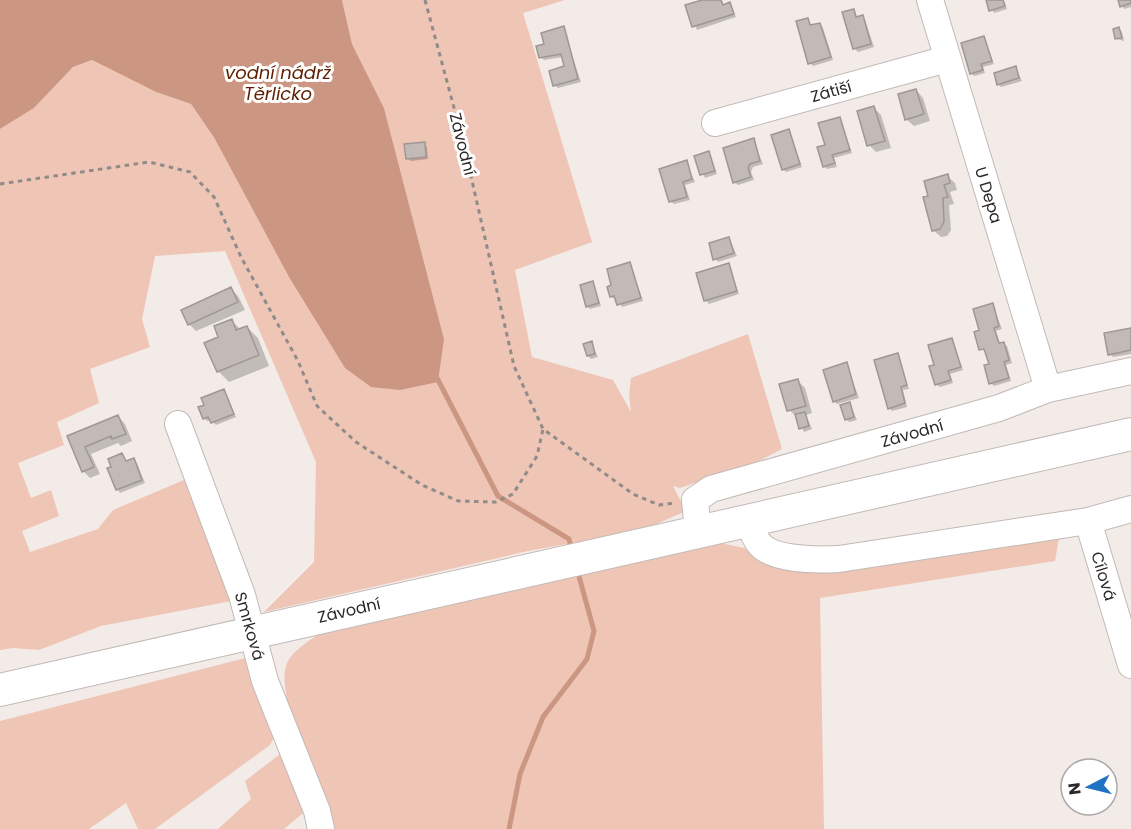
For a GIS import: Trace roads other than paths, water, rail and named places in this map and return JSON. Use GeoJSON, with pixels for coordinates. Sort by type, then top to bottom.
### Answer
{"type":"FeatureCollection","features":[{"type":"Feature","properties":{"kind":"main road","name":"Závodní"},"geometry":{"type":"LineString","coordinates":[[0,690],[1131,434]]}},
{"type":"Feature","properties":{"kind":"street","name":"U Depa"},"geometry":{"type":"LineString","coordinates":[[930,0],[1048,389]]}},
{"type":"Feature","properties":{"kind":"street","name":"Zátiší"},"geometry":{"type":"LineString","coordinates":[[715,123],[947,58]]}},
{"type":"Feature","properties":{"kind":"street","name":"Závodní"},"geometry":{"type":"LineString","coordinates":[[698,532],[695,500],[711,489],[999,408],[1048,389],[1131,371]]}},
{"type":"Feature","properties":{"kind":"street","name":"Smrková"},"geometry":{"type":"LineString","coordinates":[[178,424],[254,632],[265,681],[317,811],[321,829]]}},
{"type":"Feature","properties":{"kind":"street"},"geometry":{"type":"LineString","coordinates":[[748,521],[759,544],[765,549],[802,560],[839,560],[1088,521],[1131,509]]}},
{"type":"Feature","properties":{"kind":"street","name":"Cílová"},"geometry":{"type":"LineString","coordinates":[[1088,521],[1131,665]]}},
{"type":"Feature","properties":{"kind":"water","name":"vodní nádrž Těrlicko"},"geometry":{"type":"Polygon","coordinates":[[[0,0],[342,0],[352,44],[384,108],[444,339],[438,382],[400,390],[371,387],[345,368],[289,277],[215,139],[191,104],[156,92],[92,60],[73,67],[34,108],[0,129],[0,0]]]}},
{"type":"Feature","properties":{"kind":"waterway"},"geometry":{"type":"LineString","coordinates":[[436,376],[498,496],[569,539],[572,551]]}},
{"type":"Feature","properties":{"kind":"waterway"},"geometry":{"type":"LineString","coordinates":[[509,829],[520,774],[543,717],[587,659],[594,631],[577,569]]}}]}
